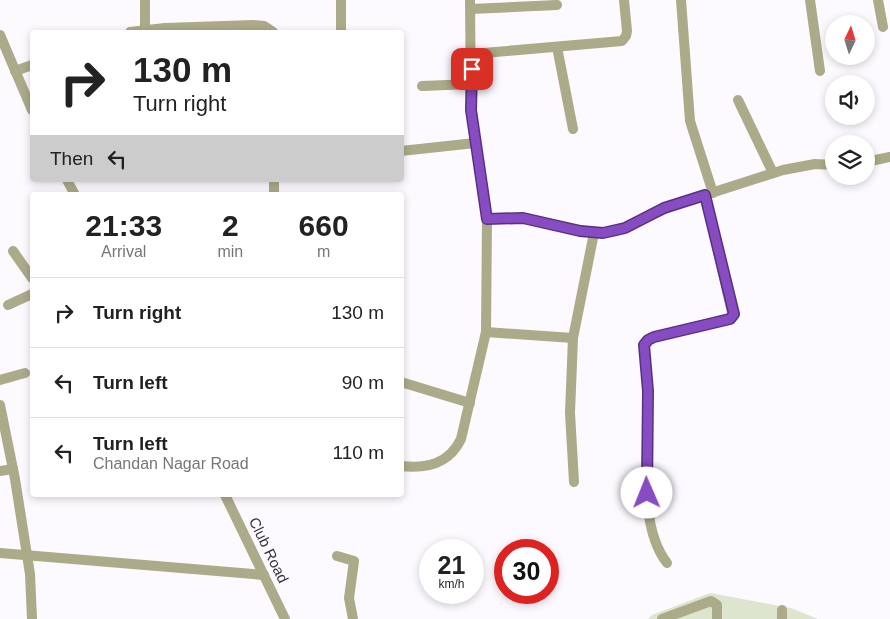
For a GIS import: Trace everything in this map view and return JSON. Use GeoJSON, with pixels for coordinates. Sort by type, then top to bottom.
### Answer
{"type":"FeatureCollection","features":[{"type":"Feature","properties":{"kind":"street"},"geometry":{"type":"LineString","coordinates":[[145,0],[145,30],[253,25],[264,26],[270,30]]}},
{"type":"Feature","properties":{"kind":"street"},"geometry":{"type":"LineString","coordinates":[[341,0],[341,30]]}},
{"type":"Feature","properties":{"kind":"street"},"geometry":{"type":"LineString","coordinates":[[472,54],[622,41],[627,31],[624,0]]}},
{"type":"Feature","properties":{"kind":"street"},"geometry":{"type":"LineString","coordinates":[[668,563],[656,543],[648,504],[648,391],[644,345],[654,337],[733,317],[709,194],[690,121],[681,0]]}},
{"type":"Feature","properties":{"kind":"street"},"geometry":{"type":"LineString","coordinates":[[810,0],[820,71]]}},
{"type":"Feature","properties":{"kind":"street"},"geometry":{"type":"LineString","coordinates":[[878,0],[883,27]]}},
{"type":"Feature","properties":{"kind":"street"},"geometry":{"type":"LineString","coordinates":[[404,466],[424,468],[434,465],[451,454],[461,439],[486,332],[487,219],[475,143],[470,4],[557,5]]}},
{"type":"Feature","properties":{"kind":"street"},"geometry":{"type":"LineString","coordinates":[[0,35],[30,105]]}},
{"type":"Feature","properties":{"kind":"street"},"geometry":{"type":"LineString","coordinates":[[557,47],[573,129]]}},
{"type":"Feature","properties":{"kind":"street"},"geometry":{"type":"LineString","coordinates":[[15,71],[30,66]]}},
{"type":"Feature","properties":{"kind":"street"},"geometry":{"type":"LineString","coordinates":[[422,86],[472,84]]}},
{"type":"Feature","properties":{"kind":"street"},"geometry":{"type":"LineString","coordinates":[[738,100],[773,173]]}},
{"type":"Feature","properties":{"kind":"street"},"geometry":{"type":"LineString","coordinates":[[404,151],[475,143]]}},
{"type":"Feature","properties":{"kind":"street"},"geometry":{"type":"LineString","coordinates":[[875,160],[890,157]]}},
{"type":"Feature","properties":{"kind":"street"},"geometry":{"type":"LineString","coordinates":[[487,219],[523,218],[594,233],[616,231],[664,208],[773,173],[806,165],[825,165]]}},
{"type":"Feature","properties":{"kind":"street"},"geometry":{"type":"LineString","coordinates":[[574,482],[570,413],[572,338],[594,233]]}},
{"type":"Feature","properties":{"kind":"street"},"geometry":{"type":"LineString","coordinates":[[13,251],[30,275]]}},
{"type":"Feature","properties":{"kind":"street"},"geometry":{"type":"LineString","coordinates":[[8,305],[30,295]]}},
{"type":"Feature","properties":{"kind":"street"},"geometry":{"type":"LineString","coordinates":[[486,332],[572,338]]}},
{"type":"Feature","properties":{"kind":"street"},"geometry":{"type":"LineString","coordinates":[[0,380],[26,373]]}},
{"type":"Feature","properties":{"kind":"street"},"geometry":{"type":"LineString","coordinates":[[404,383],[470,403]]}},
{"type":"Feature","properties":{"kind":"street"},"geometry":{"type":"LineString","coordinates":[[0,405],[27,555],[32,591],[32,619]]}},
{"type":"Feature","properties":{"kind":"street"},"geometry":{"type":"LineString","coordinates":[[0,471],[13,469]]}},
{"type":"Feature","properties":{"kind":"street","name":"Club Road"},"geometry":{"type":"LineString","coordinates":[[226,497],[285,619]]}},
{"type":"Feature","properties":{"kind":"street"},"geometry":{"type":"LineString","coordinates":[[0,553],[264,575]]}},
{"type":"Feature","properties":{"kind":"street"},"geometry":{"type":"LineString","coordinates":[[337,556],[354,561],[349,598],[353,619]]}},
{"type":"Feature","properties":{"kind":"street"},"geometry":{"type":"LineString","coordinates":[[662,619],[711,601],[716,605],[717,619]]}},
{"type":"Feature","properties":{"kind":"green space"},"geometry":{"type":"Polygon","coordinates":[[[710,593],[791,608],[818,619],[648,619],[652,615],[710,593]]]}},
{"type":"Feature","properties":{"kind":"route"},"geometry":{"type":"LineString","coordinates":[[472,69],[471,110],[487,219],[523,218],[580,231],[603,233],[625,228],[664,208],[705,195],[734,314],[730,319],[654,337],[644,345],[648,391],[647,493]]}}]}
